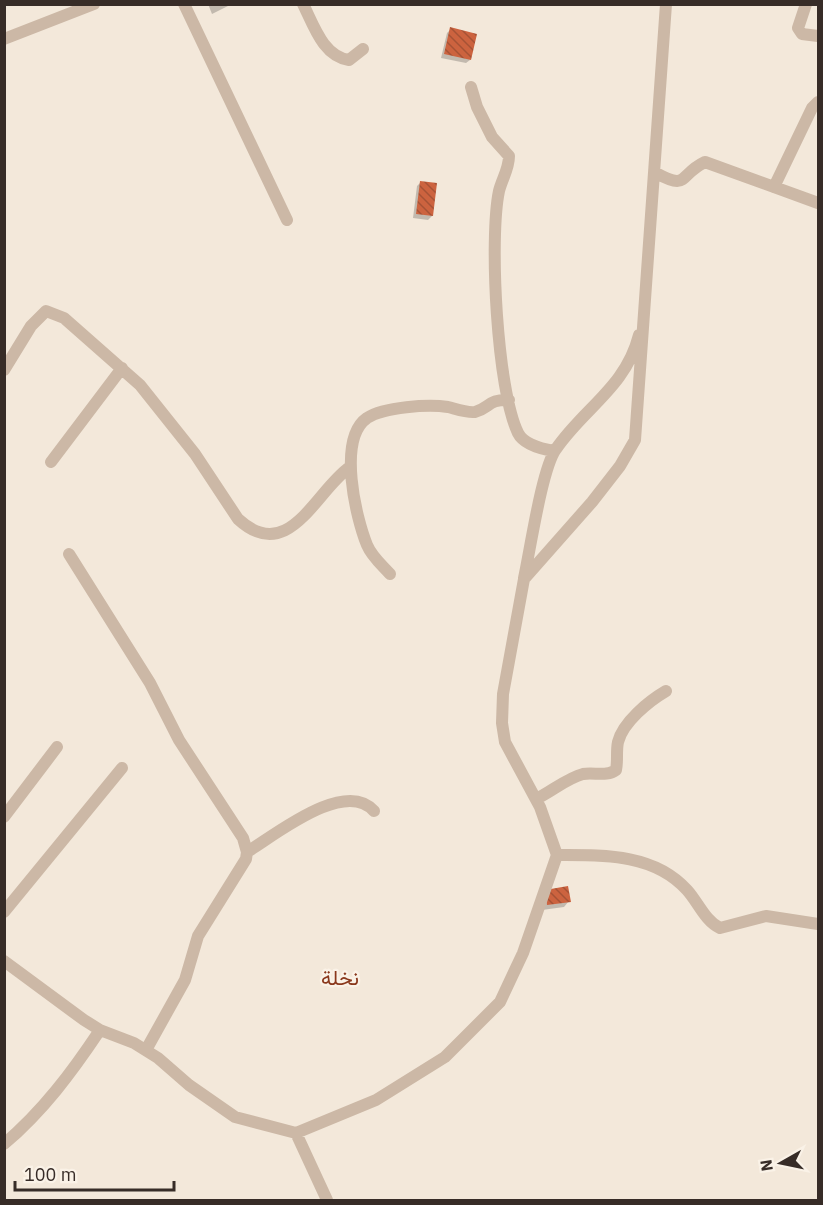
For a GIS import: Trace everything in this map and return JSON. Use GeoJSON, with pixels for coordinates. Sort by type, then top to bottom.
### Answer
{"type":"FeatureCollection","features":[{"type":"Feature","properties":{"kind":"street"},"geometry":{"type":"LineString","coordinates":[[183,4],[287,220]]}},
{"type":"Feature","properties":{"kind":"street"},"geometry":{"type":"LineString","coordinates":[[303,4],[327,48],[338,59],[349,60],[363,49]]}},
{"type":"Feature","properties":{"kind":"street"},"geometry":{"type":"LineString","coordinates":[[524,579],[592,502],[620,466],[635,440],[656,173],[666,4]]}},
{"type":"Feature","properties":{"kind":"street"},"geometry":{"type":"LineString","coordinates":[[807,4],[798,28],[802,34],[819,36]]}},
{"type":"Feature","properties":{"kind":"street"},"geometry":{"type":"LineString","coordinates":[[4,39],[87,6]]}},
{"type":"Feature","properties":{"kind":"street"},"geometry":{"type":"LineString","coordinates":[[471,87],[477,107],[492,137],[509,156],[509,165],[499,192],[495,269],[502,372],[519,434],[527,443],[554,451]]}},
{"type":"Feature","properties":{"kind":"street"},"geometry":{"type":"LineString","coordinates":[[774,187],[812,108],[819,102]]}},
{"type":"Feature","properties":{"kind":"street"},"geometry":{"type":"LineString","coordinates":[[656,173],[674,183],[680,182],[696,166],[705,162],[819,203]]}},
{"type":"Feature","properties":{"kind":"street"},"geometry":{"type":"LineString","coordinates":[[4,961],[65,1008],[100,1030],[134,1042],[146,1050],[205,1097],[235,1117],[296,1133],[376,1100],[446,1057],[474,1032],[501,1002],[523,953],[557,855],[536,799],[505,742],[502,723],[503,694],[541,495],[554,451],[616,384],[636,346],[645,308]]}},
{"type":"Feature","properties":{"kind":"street"},"geometry":{"type":"LineString","coordinates":[[4,370],[31,326],[46,311],[64,318],[141,385],[195,454],[238,519],[247,527],[258,531],[278,532],[291,529],[313,507],[339,475],[350,467]]}},
{"type":"Feature","properties":{"kind":"street"},"geometry":{"type":"LineString","coordinates":[[51,462],[122,368]]}},
{"type":"Feature","properties":{"kind":"street"},"geometry":{"type":"LineString","coordinates":[[390,574],[373,556],[368,545],[351,484],[350,467],[354,441],[367,419],[414,407],[447,407],[476,412],[496,400],[509,400]]}},
{"type":"Feature","properties":{"kind":"street"},"geometry":{"type":"LineString","coordinates":[[69,554],[150,683],[179,740],[243,838],[247,852],[246,860],[198,936],[185,980],[146,1050]]}},
{"type":"Feature","properties":{"kind":"street"},"geometry":{"type":"LineString","coordinates":[[536,799],[573,777],[584,774],[610,774],[616,770],[618,743],[624,728],[653,698],[666,691]]}},
{"type":"Feature","properties":{"kind":"street"},"geometry":{"type":"LineString","coordinates":[[4,817],[57,747]]}},
{"type":"Feature","properties":{"kind":"street"},"geometry":{"type":"LineString","coordinates":[[4,912],[122,768]]}},
{"type":"Feature","properties":{"kind":"street"},"geometry":{"type":"LineString","coordinates":[[247,852],[311,812],[335,802],[357,802],[368,805],[374,811]]}},
{"type":"Feature","properties":{"kind":"street"},"geometry":{"type":"LineString","coordinates":[[557,855],[603,855],[643,861],[660,869],[684,887],[705,916],[720,928],[766,916],[819,924]]}},
{"type":"Feature","properties":{"kind":"street"},"geometry":{"type":"LineString","coordinates":[[4,1144],[28,1123],[69,1076],[100,1030]]}},
{"type":"Feature","properties":{"kind":"street"},"geometry":{"type":"LineString","coordinates":[[296,1133],[327,1200]]}},
{"type":"Feature","properties":{"kind":"building"},"geometry":{"type":"Polygon","coordinates":[[[450,27],[477,34],[471,60],[444,54],[450,27]]]}},
{"type":"Feature","properties":{"kind":"building"},"geometry":{"type":"Polygon","coordinates":[[[420,181],[437,183],[433,216],[416,214],[420,181]]]}},
{"type":"Feature","properties":{"kind":"building"},"geometry":{"type":"Polygon","coordinates":[[[568,886],[571,902],[547,905],[545,890],[568,886]]]}},
{"type":"Feature","properties":{"kind":"district","name":"نخلة"},"geometry":{"type":"Point","coordinates":[340,978]}}]}
